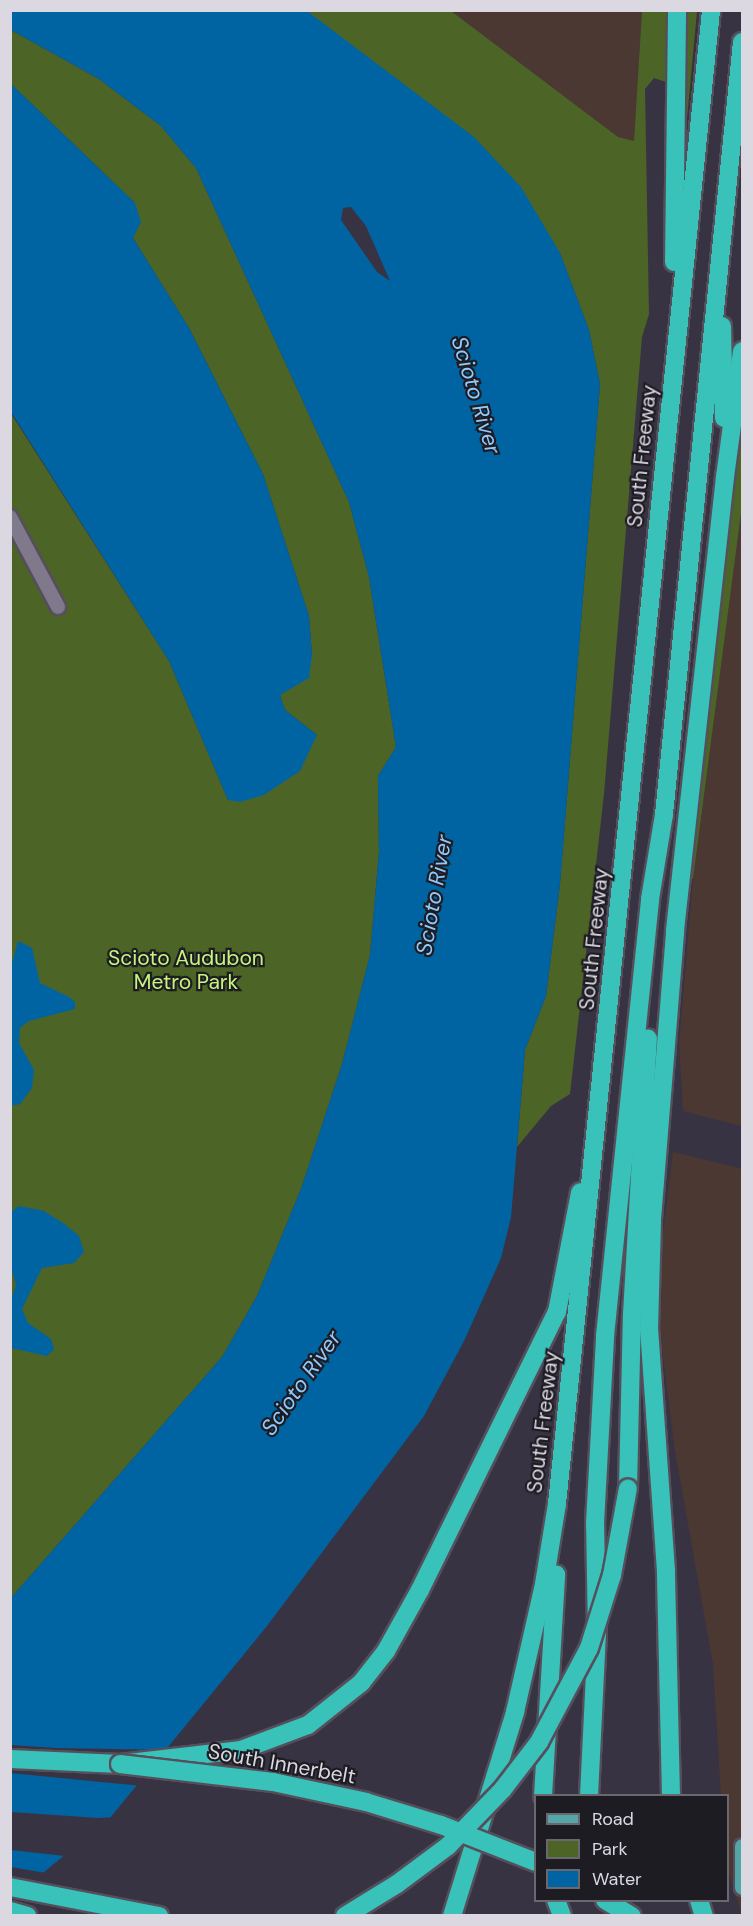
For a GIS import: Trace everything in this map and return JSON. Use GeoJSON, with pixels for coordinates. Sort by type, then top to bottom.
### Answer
{"type":"FeatureCollection","features":[{"type":"Feature","properties":{"kind":"highway"},"geometry":{"type":"LineString","coordinates":[[669,408],[677,10]]}},
{"type":"Feature","properties":{"kind":"highway","name":"South Freeway"},"geometry":{"type":"LineString","coordinates":[[452,1916],[515,1712],[544,1584],[562,1458],[711,10]]}},
{"type":"Feature","properties":{"kind":"highway"},"geometry":{"type":"LineString","coordinates":[[590,1794],[601,1391],[649,911],[656,878],[742,42]]}},
{"type":"Feature","properties":{"kind":"highway"},"geometry":{"type":"LineString","coordinates":[[721,238],[725,477]]}},
{"type":"Feature","properties":{"kind":"highway"},"geometry":{"type":"LineString","coordinates":[[671,1794],[666,1561],[649,1329],[652,1219],[675,930],[725,477],[742,351]]}},
{"type":"Feature","properties":{"kind":"highway"},"geometry":{"type":"LineString","coordinates":[[345,1916],[397,1884],[448,1846],[503,1790],[539,1742],[589,1648],[612,1575],[628,1488],[641,1121],[660,901],[656,878]]}},
{"type":"Feature","properties":{"kind":"highway"},"geometry":{"type":"LineString","coordinates":[[120,1764],[241,1750],[308,1725],[345,1698],[386,1651],[469,1496],[557,1312],[607,1033]]}},
{"type":"Feature","properties":{"kind":"highway"},"geometry":{"type":"LineString","coordinates":[[543,1794],[562,1458]]}},
{"type":"Feature","properties":{"kind":"highway","name":"South Innerbelt"},"geometry":{"type":"LineString","coordinates":[[10,1759],[120,1764],[273,1782],[366,1802],[441,1824],[534,1861]]}},
{"type":"Feature","properties":{"kind":"highway"},"geometry":{"type":"LineString","coordinates":[[10,1887],[159,1916]]}},
{"type":"Feature","properties":{"kind":"highway"},"geometry":{"type":"LineString","coordinates":[[608,1902],[632,1916]]}},
{"type":"Feature","properties":{"kind":"highway"},"geometry":{"type":"LineString","coordinates":[[10,1911],[27,1916]]}},
{"type":"Feature","properties":{"kind":"main road"},"geometry":{"type":"LineString","coordinates":[[742,1846],[742,1887]]}},
{"type":"Feature","properties":{"kind":"street"},"geometry":{"type":"LineString","coordinates":[[10,517],[58,607]]}},
{"type":"Feature","properties":{"kind":"shaded area"},"geometry":{"type":"Polygon","coordinates":[[[451,11],[642,11],[634,141],[618,137],[451,11]]]}},
{"type":"Feature","properties":{"kind":"shaded area"},"geometry":{"type":"Polygon","coordinates":[[[742,506],[742,1126],[683,1111],[679,1043],[693,879],[742,506]]]}},
{"type":"Feature","properties":{"kind":"shaded area"},"geometry":{"type":"Polygon","coordinates":[[[673,1152],[742,1169],[742,1915],[729,1874],[729,1794],[721,1794],[713,1664],[675,1451],[660,1332],[658,1273],[673,1152]]]}},
{"type":"Feature","properties":{"kind":"green space"},"geometry":{"type":"Polygon","coordinates":[[[307,11],[451,11],[618,137],[634,141],[642,11],[669,11],[666,82],[654,78],[645,89],[649,314],[642,337],[604,794],[570,1094],[551,1106],[517,1147],[525,1050],[546,996],[560,884],[600,384],[589,330],[560,253],[307,11]]]}},
{"type":"Feature","properties":{"kind":"green space"},"geometry":{"type":"Polygon","coordinates":[[[682,11],[697,11],[684,151],[682,11]]]}},
{"type":"Feature","properties":{"kind":"green space","name":"Scioto Audubon Metro Park"},"geometry":{"type":"Polygon","coordinates":[[[11,30],[99,79],[161,126],[196,168],[349,502],[369,577],[396,747],[378,776],[379,852],[370,955],[342,1064],[301,1189],[257,1296],[222,1357],[11,1598],[10,412],[169,661],[228,800],[317,735],[285,710],[280,695],[312,655],[309,616],[263,474],[189,328],[133,238],[135,203],[11,84],[11,30]]]}},
{"type":"Feature","properties":{"kind":"green space"},"geometry":{"type":"Polygon","coordinates":[[[742,436],[742,506],[693,879],[674,881],[712,603],[742,436]]]}},
{"type":"Feature","properties":{"kind":"water","name":"Scioto River"},"geometry":{"type":"Polygon","coordinates":[[[11,11],[307,11],[474,137],[521,187],[560,253],[589,330],[600,384],[560,884],[546,996],[525,1050],[511,1217],[501,1258],[465,1339],[424,1416],[267,1626],[110,1818],[11,1899],[11,1598],[222,1357],[257,1296],[301,1189],[342,1064],[370,955],[379,852],[378,776],[396,747],[369,577],[349,502],[196,168],[161,126],[99,79],[11,30],[11,11]],[[351,207],[343,208],[341,220],[377,272],[390,281],[366,226],[351,207]]]}},
{"type":"Feature","properties":{"kind":"water"},"geometry":{"type":"Polygon","coordinates":[[[11,84],[135,203],[141,222],[133,238],[189,328],[263,474],[309,616],[312,655],[309,678],[280,695],[285,710],[317,735],[300,771],[264,795],[240,802],[228,800],[169,661],[11,412],[11,84]]]}},
{"type":"Feature","properties":{"kind":"water"},"geometry":{"type":"Polygon","coordinates":[[[18,941],[32,948],[40,983],[69,997],[75,1002],[75,1009],[29,1021],[20,1028],[19,1043],[34,1070],[32,1088],[20,1104],[11,1106],[11,967],[18,941]]]}},
{"type":"Feature","properties":{"kind":"water"},"geometry":{"type":"Polygon","coordinates":[[[19,1206],[44,1211],[63,1223],[79,1236],[84,1252],[74,1263],[42,1268],[22,1309],[28,1323],[51,1339],[54,1349],[47,1356],[11,1348],[11,1300],[16,1285],[11,1267],[11,1212],[19,1206]]]}},
{"type":"Feature","properties":{"kind":"pier"},"geometry":{"type":"Polygon","coordinates":[[[11,1745],[171,1750],[142,1786],[10,1773],[11,1745]]]}},
{"type":"Feature","properties":{"kind":"pier"},"geometry":{"type":"Polygon","coordinates":[[[11,1812],[98,1818],[115,1817],[65,1856],[11,1850],[11,1812]]]}},
{"type":"Feature","properties":{"kind":"pier"},"geometry":{"type":"Polygon","coordinates":[[[11,1867],[46,1873],[19,1896],[10,1894],[11,1867]]]}}]}
